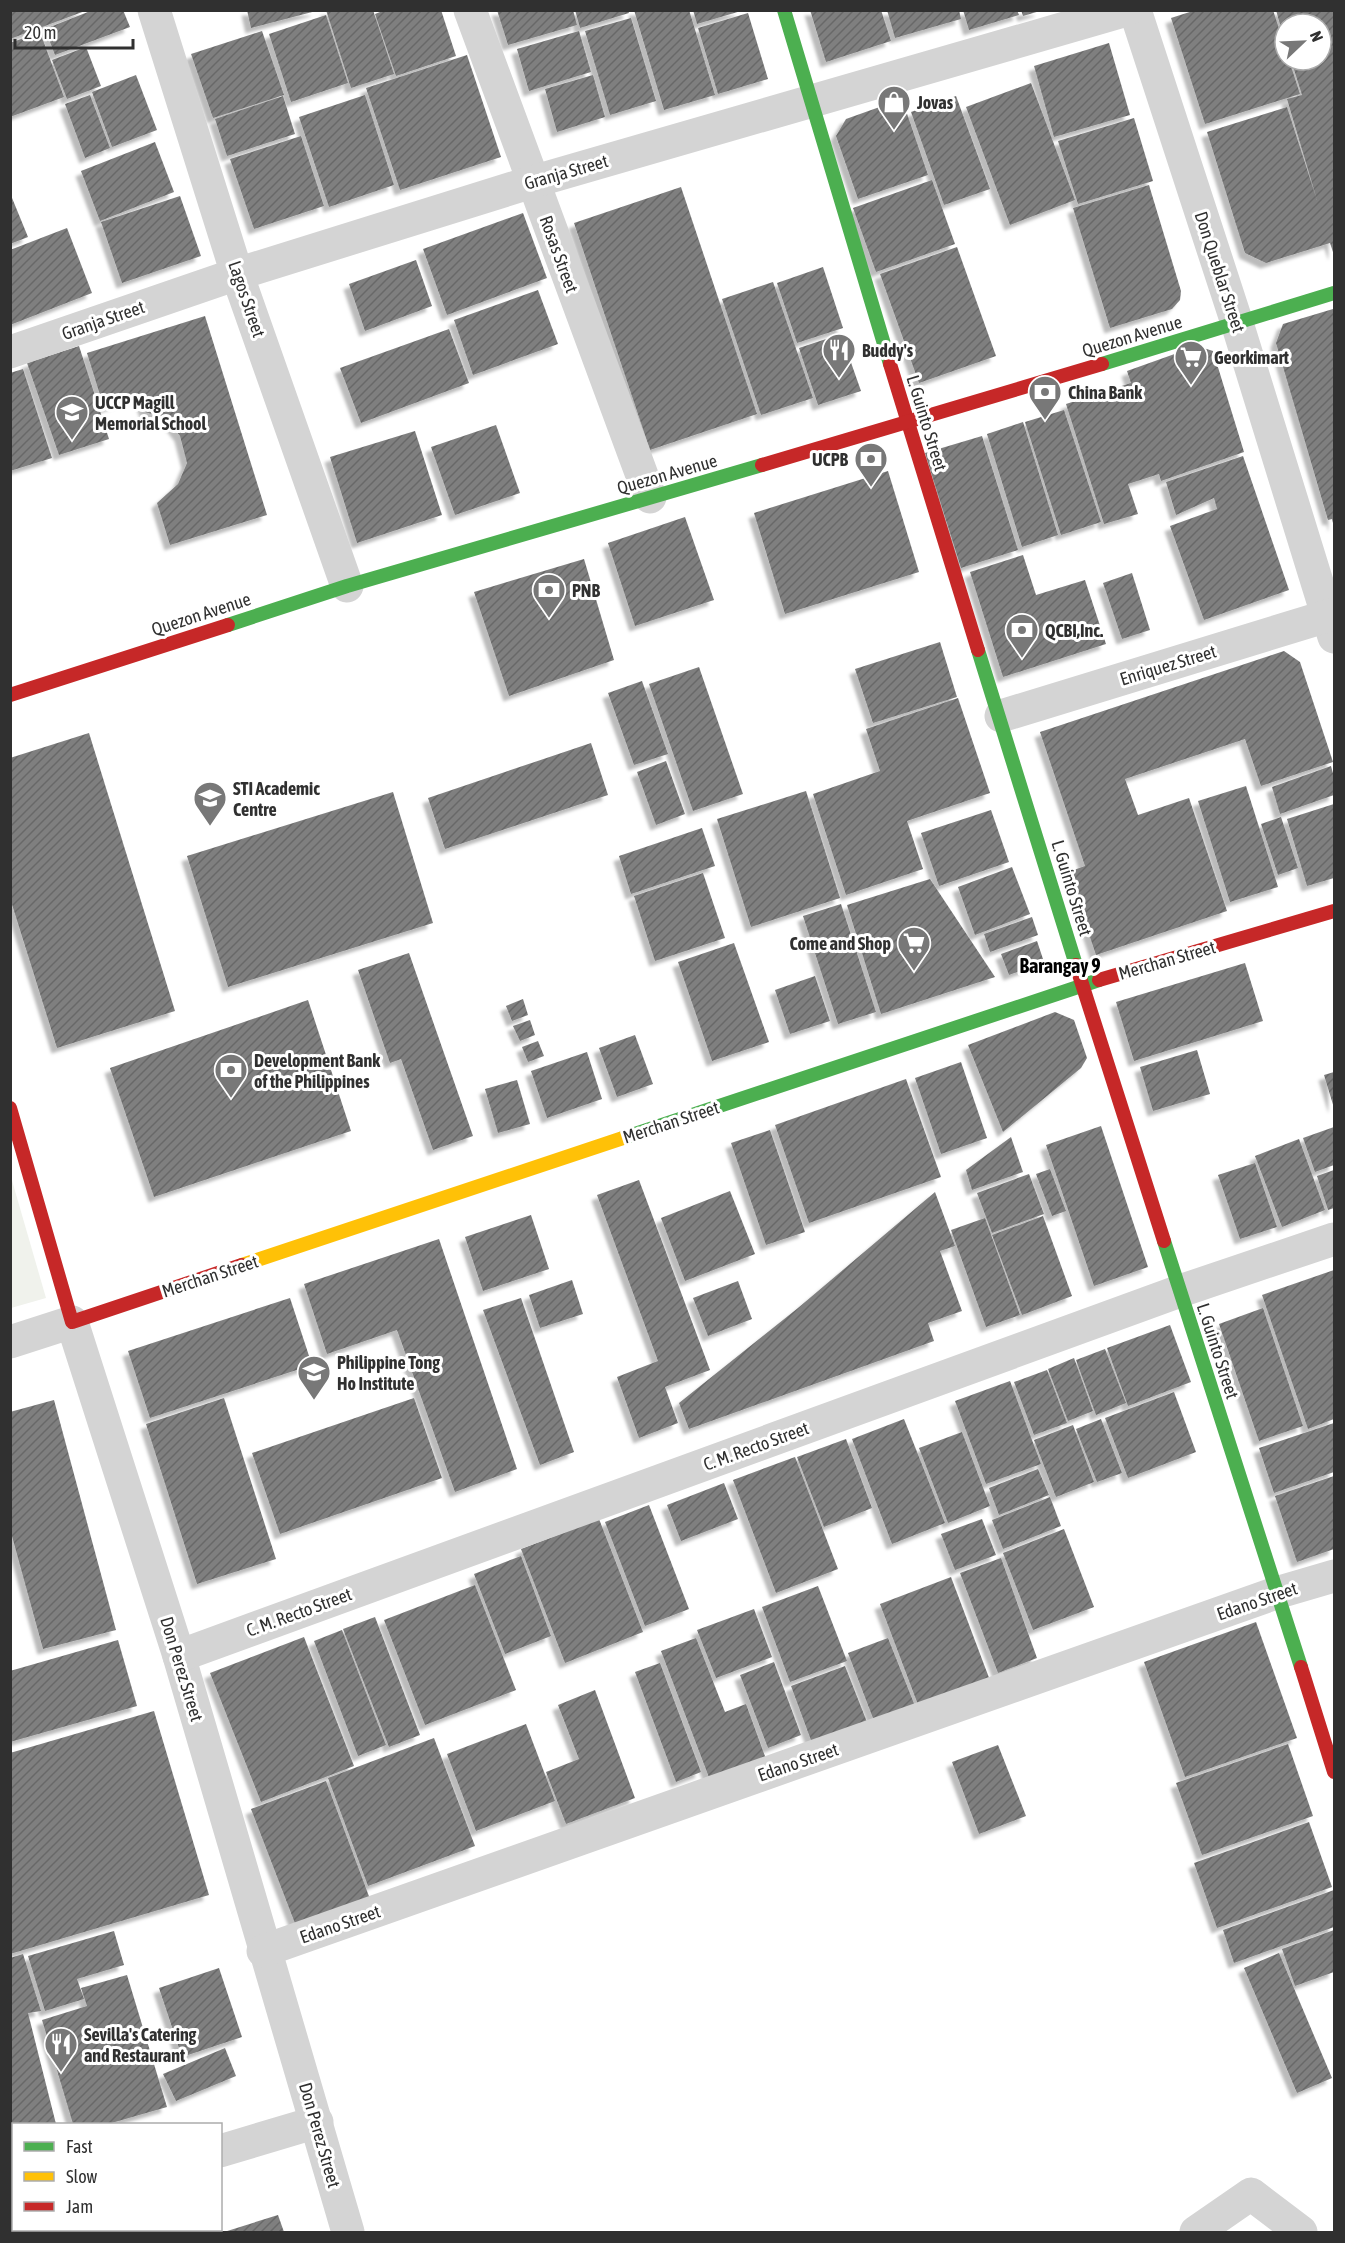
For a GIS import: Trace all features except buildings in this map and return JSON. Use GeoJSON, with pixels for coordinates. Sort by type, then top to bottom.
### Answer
{"type":"FeatureCollection","features":[{"type":"Feature","properties":{"kind":"main road","name":"L. Guinto Street"},"geometry":{"type":"LineString","coordinates":[[783,10],[1082,985],[1335,1772]]}},
{"type":"Feature","properties":{"kind":"main road","name":"Quezon Avenue"},"geometry":{"type":"LineString","coordinates":[[10,695],[347,586],[908,423],[1335,293]]}},
{"type":"Feature","properties":{"kind":"main road","name":"Merchan Street"},"geometry":{"type":"LineString","coordinates":[[72,1322],[1082,985],[1335,911]]}},
{"type":"Feature","properties":{"kind":"main road","name":"Don Perez Street"},"geometry":{"type":"LineString","coordinates":[[10,1108],[72,1322]]}},
{"type":"Feature","properties":{"kind":"street","name":"Lagos Street"},"geometry":{"type":"LineString","coordinates":[[154,10],[237,274],[347,586]]}},
{"type":"Feature","properties":{"kind":"street","name":"Rosas Street"},"geometry":{"type":"LineString","coordinates":[[470,10],[650,497]]}},
{"type":"Feature","properties":{"kind":"street","name":"Granja Street"},"geometry":{"type":"LineString","coordinates":[[10,352],[237,274],[532,182],[1127,10]]}},
{"type":"Feature","properties":{"kind":"street","name":"Don Queblar Street"},"geometry":{"type":"LineString","coordinates":[[1135,10],[1333,622]]}},
{"type":"Feature","properties":{"kind":"street","name":"Enriquez Street"},"geometry":{"type":"LineString","coordinates":[[1000,716],[1333,622]]}},
{"type":"Feature","properties":{"kind":"street","name":"C. M. Recto Street"},"geometry":{"type":"LineString","coordinates":[[179,1656],[1180,1291],[1335,1239]]}},
{"type":"Feature","properties":{"kind":"street","name":"Merchan Street"},"geometry":{"type":"LineString","coordinates":[[10,1342],[72,1322]]}},
{"type":"Feature","properties":{"kind":"street","name":"Don Perez Street"},"geometry":{"type":"LineString","coordinates":[[72,1322],[179,1656],[263,1951],[317,2122],[348,2232]]}},
{"type":"Feature","properties":{"kind":"street","name":"Edano Street"},"geometry":{"type":"LineString","coordinates":[[263,1951],[1276,1593],[1335,1576]]}},
{"type":"Feature","properties":{"kind":"street"},"geometry":{"type":"LineString","coordinates":[[222,2150],[317,2122]]}},
{"type":"Feature","properties":{"kind":"street"},"geometry":{"type":"LineString","coordinates":[[1196,2232],[1251,2194],[1301,2232]]}},
{"type":"Feature","properties":{"kind":"shaded area"},"geometry":{"type":"Polygon","coordinates":[[[11,1177],[46,1298],[10,1308],[11,1177]]]}},
{"type":"Feature","properties":{"kind":"traffic: fast"},"geometry":{"type":"LineString","coordinates":[[784,10],[890,364]]}},
{"type":"Feature","properties":{"kind":"traffic: fast"},"geometry":{"type":"LineString","coordinates":[[1102,364],[1334,293]]}},
{"type":"Feature","properties":{"kind":"traffic: fast"},"geometry":{"type":"LineString","coordinates":[[228,625],[347,586],[762,465]]}},
{"type":"Feature","properties":{"kind":"traffic: fast"},"geometry":{"type":"LineString","coordinates":[[978,650],[1076,965]]}},
{"type":"Feature","properties":{"kind":"traffic: fast"},"geometry":{"type":"LineString","coordinates":[[623,1138],[1099,980]]}},
{"type":"Feature","properties":{"kind":"traffic: fast"},"geometry":{"type":"LineString","coordinates":[[1164,1241],[1301,1667]]}},
{"type":"Feature","properties":{"kind":"traffic: slow"},"geometry":{"type":"LineString","coordinates":[[242,1265],[623,1138]]}},
{"type":"Feature","properties":{"kind":"traffic: jam"},"geometry":{"type":"LineString","coordinates":[[890,364],[978,650]]}},
{"type":"Feature","properties":{"kind":"traffic: jam"},"geometry":{"type":"LineString","coordinates":[[762,465],[1102,364]]}},
{"type":"Feature","properties":{"kind":"traffic: jam"},"geometry":{"type":"LineString","coordinates":[[10,695],[228,625]]}},
{"type":"Feature","properties":{"kind":"traffic: jam"},"geometry":{"type":"LineString","coordinates":[[1099,980],[1334,911]]}},
{"type":"Feature","properties":{"kind":"traffic: jam"},"geometry":{"type":"LineString","coordinates":[[1076,965],[1164,1241]]}},
{"type":"Feature","properties":{"kind":"traffic: jam"},"geometry":{"type":"LineString","coordinates":[[10,1108],[72,1322],[242,1265]]}},
{"type":"Feature","properties":{"kind":"traffic: jam"},"geometry":{"type":"LineString","coordinates":[[1301,1667],[1334,1772]]}},
{"type":"Feature","properties":{"kind":"place","name":"Jovas"},"geometry":{"type":"Point","coordinates":[894,131]}},
{"type":"Feature","properties":{"kind":"place","name":"Buddy's"},"geometry":{"type":"Point","coordinates":[839,379]}},
{"type":"Feature","properties":{"kind":"place","name":"Georkimart"},"geometry":{"type":"Point","coordinates":[1191,386]}},
{"type":"Feature","properties":{"kind":"place","name":"China Bank"},"geometry":{"type":"Point","coordinates":[1045,421]}},
{"type":"Feature","properties":{"kind":"place","name":"UCCP Magill Memorial School"},"geometry":{"type":"Point","coordinates":[72,441]}},
{"type":"Feature","properties":{"kind":"place","name":"UCPB"},"geometry":{"type":"Point","coordinates":[871,488]}},
{"type":"Feature","properties":{"kind":"place","name":"PNB"},"geometry":{"type":"Point","coordinates":[549,619]}},
{"type":"Feature","properties":{"kind":"place","name":"QCBI,Inc."},"geometry":{"type":"Point","coordinates":[1022,659]}},
{"type":"Feature","properties":{"kind":"place","name":"STI Academic Centre"},"geometry":{"type":"Point","coordinates":[210,827]}},
{"type":"Feature","properties":{"kind":"place","name":"Come and Shop"},"geometry":{"type":"Point","coordinates":[914,972]}},
{"type":"Feature","properties":{"kind":"place","name":"Development Bank of the Philippines"},"geometry":{"type":"Point","coordinates":[231,1099]}},
{"type":"Feature","properties":{"kind":"place","name":"Philippine Tong Ho Institute"},"geometry":{"type":"Point","coordinates":[314,1401]}},
{"type":"Feature","properties":{"kind":"place","name":"Sevilla's Catering and Restaurant"},"geometry":{"type":"Point","coordinates":[61,2073]}},
{"type":"Feature","properties":{"kind":"district","name":"Barangay 9"},"geometry":{"type":"Point","coordinates":[1060,965]}}]}
